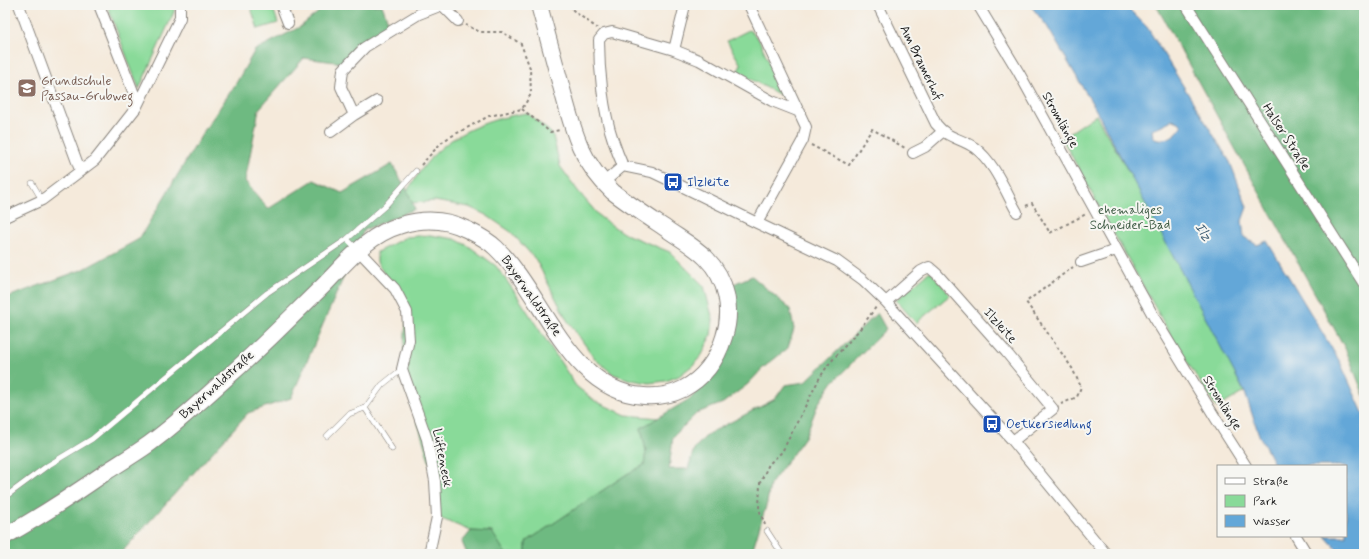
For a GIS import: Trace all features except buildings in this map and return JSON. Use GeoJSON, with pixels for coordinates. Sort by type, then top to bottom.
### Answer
{"type":"FeatureCollection","features":[{"type":"Feature","properties":{"kind":"main road","name":"Bayerwaldstraße"},"geometry":{"type":"LineString","coordinates":[[5,536],[76,493],[150,443],[234,371],[323,286],[352,244],[411,222],[437,220],[462,227],[483,238],[495,247],[530,291],[568,348],[593,376],[604,385],[637,396],[652,397],[680,391],[702,376],[715,359],[721,347],[725,333],[728,308],[722,282],[707,260],[694,248],[625,201],[603,183],[589,165],[581,151],[572,128],[539,5]]}},
{"type":"Feature","properties":{"kind":"street"},"geometry":{"type":"LineString","coordinates":[[19,5],[80,170]]}},
{"type":"Feature","properties":{"kind":"street"},"geometry":{"type":"LineString","coordinates":[[100,5],[138,104]]}},
{"type":"Feature","properties":{"kind":"street"},"geometry":{"type":"LineString","coordinates":[[5,217],[42,200],[95,160],[136,108],[180,18],[180,5]]}},
{"type":"Feature","properties":{"kind":"street"},"geometry":{"type":"LineString","coordinates":[[281,5],[288,23]]}},
{"type":"Feature","properties":{"kind":"street"},"geometry":{"type":"LineString","coordinates":[[354,115],[341,87],[343,70],[365,47],[419,14],[442,5],[458,20]]}},
{"type":"Feature","properties":{"kind":"street"},"geometry":{"type":"LineString","coordinates":[[674,50],[684,5]]}},
{"type":"Feature","properties":{"kind":"street"},"geometry":{"type":"LineString","coordinates":[[749,5],[806,127],[803,140],[756,224]]}},
{"type":"Feature","properties":{"kind":"street","name":"Am Bramerhof"},"geometry":{"type":"LineString","coordinates":[[878,5],[936,124],[942,132]]}},
{"type":"Feature","properties":{"kind":"street","name":"Stromlänge"},"geometry":{"type":"LineString","coordinates":[[978,5],[1019,73],[1155,319],[1245,465]]}},
{"type":"Feature","properties":{"kind":"street","name":"Halser Straße"},"geometry":{"type":"LineString","coordinates":[[1186,5],[1364,284]]}},
{"type":"Feature","properties":{"kind":"street"},"geometry":{"type":"LineString","coordinates":[[623,166],[613,139],[606,110],[599,56],[599,40],[604,34],[612,32],[637,38],[674,50],[699,60],[772,101],[800,112]]}},
{"type":"Feature","properties":{"kind":"street"},"geometry":{"type":"LineString","coordinates":[[331,132],[354,115],[377,101]]}},
{"type":"Feature","properties":{"kind":"street"},"geometry":{"type":"LineString","coordinates":[[913,153],[925,147],[942,132],[975,148],[992,167],[1017,212]]}},
{"type":"Feature","properties":{"kind":"street"},"geometry":{"type":"LineString","coordinates":[[603,183],[623,166]]}},
{"type":"Feature","properties":{"kind":"street"},"geometry":{"type":"LineString","coordinates":[[623,166],[652,172],[756,224],[837,261],[863,280],[886,302],[1013,441],[1106,554]]}},
{"type":"Feature","properties":{"kind":"street"},"geometry":{"type":"LineString","coordinates":[[352,244],[395,289],[407,312],[409,340],[402,369]]}},
{"type":"Feature","properties":{"kind":"street"},"geometry":{"type":"LineString","coordinates":[[1081,262],[1116,250]]}},
{"type":"Feature","properties":{"kind":"street","name":"Ilzleite"},"geometry":{"type":"LineString","coordinates":[[886,302],[920,272],[928,267],[1006,352],[1053,409]]}},
{"type":"Feature","properties":{"kind":"street","name":"Lüfteneck"},"geometry":{"type":"LineString","coordinates":[[402,369],[428,439],[435,481],[437,517],[429,554]]}},
{"type":"Feature","properties":{"kind":"street"},"geometry":{"type":"LineString","coordinates":[[1013,441],[1053,409]]}},
{"type":"Feature","properties":{"kind":"street"},"geometry":{"type":"LineString","coordinates":[[1297,538],[1307,554]]}},
{"type":"Feature","properties":{"kind":"lane"},"geometry":{"type":"LineString","coordinates":[[5,497],[47,466],[92,439],[268,293],[352,244],[416,171]]}},
{"type":"Feature","properties":{"kind":"lane"},"geometry":{"type":"LineString","coordinates":[[32,183],[42,200]]}},
{"type":"Feature","properties":{"kind":"lane"},"geometry":{"type":"LineString","coordinates":[[328,436],[349,414],[365,408],[382,385],[402,369]]}},
{"type":"Feature","properties":{"kind":"lane"},"geometry":{"type":"LineString","coordinates":[[365,408],[392,449]]}},
{"type":"Feature","properties":{"kind":"lane"},"geometry":{"type":"LineString","coordinates":[[767,531],[782,554]]}},
{"type":"Feature","properties":{"kind":"path"},"geometry":{"type":"LineString","coordinates":[[568,5],[604,34]]}},
{"type":"Feature","properties":{"kind":"path"},"geometry":{"type":"LineString","coordinates":[[416,171],[448,138],[489,116],[522,109],[531,94],[530,68],[521,44],[502,32],[480,32],[458,20]]}},
{"type":"Feature","properties":{"kind":"path"},"geometry":{"type":"LineString","coordinates":[[522,109],[550,132],[572,128]]}},
{"type":"Feature","properties":{"kind":"path"},"geometry":{"type":"LineString","coordinates":[[803,140],[849,165],[872,129],[913,153]]}},
{"type":"Feature","properties":{"kind":"path"},"geometry":{"type":"LineString","coordinates":[[1032,203],[1050,233],[1094,210]]}},
{"type":"Feature","properties":{"kind":"path"},"geometry":{"type":"LineString","coordinates":[[1053,409],[1077,397],[1081,386],[1072,368],[1026,302],[1081,262]]}},
{"type":"Feature","properties":{"kind":"path"},"geometry":{"type":"LineString","coordinates":[[767,531],[759,509],[760,483],[769,464],[782,452],[819,379],[828,365],[860,329],[876,307],[872,302]]}},
{"type":"Feature","properties":{"kind":"green space"},"geometry":{"type":"Polygon","coordinates":[[[107,5],[175,5],[174,12],[139,89],[107,5]]]}},
{"type":"Feature","properties":{"kind":"green space"},"geometry":{"type":"Polygon","coordinates":[[[250,5],[272,5],[278,23],[258,29],[250,5]]]}},
{"type":"Feature","properties":{"kind":"green space"},"geometry":{"type":"Polygon","coordinates":[[[327,5],[382,5],[389,24],[356,49],[343,63],[304,58],[259,109],[245,181],[268,209],[314,180],[342,193],[392,164],[408,192],[415,209],[364,230],[291,398],[248,413],[120,554],[5,554],[5,298],[84,269],[139,239],[204,131],[235,85],[255,50],[300,27],[327,5]]]}},
{"type":"Feature","properties":{"kind":"green space"},"geometry":{"type":"Polygon","coordinates":[[[1156,5],[1364,5],[1364,396],[1346,350],[1156,5]]]}},
{"type":"Feature","properties":{"kind":"green space"},"geometry":{"type":"Polygon","coordinates":[[[749,30],[758,38],[786,98],[737,72],[741,65],[727,41],[749,30]]]}},
{"type":"Feature","properties":{"kind":"green space"},"geometry":{"type":"Polygon","coordinates":[[[527,113],[553,136],[560,166],[578,191],[600,217],[623,233],[670,252],[704,286],[713,320],[711,335],[702,355],[693,365],[679,376],[666,381],[649,383],[631,380],[613,374],[596,360],[567,320],[536,260],[511,232],[486,215],[469,207],[435,201],[412,203],[407,191],[422,169],[440,149],[469,130],[480,125],[527,113]]]}},
{"type":"Feature","properties":{"kind":"green space","name":"ehemaliges Schneider-Bad"},"geometry":{"type":"Polygon","coordinates":[[[1096,115],[1197,295],[1244,392],[1217,408],[1175,343],[1062,138],[1096,115]]]}},
{"type":"Feature","properties":{"kind":"green space"},"geometry":{"type":"Polygon","coordinates":[[[430,235],[455,239],[470,247],[496,266],[576,386],[595,401],[626,415],[659,418],[641,428],[646,451],[644,466],[627,474],[526,542],[526,554],[506,554],[491,532],[471,531],[437,517],[435,481],[402,369],[407,312],[377,262],[377,252],[406,237],[430,235]]]}},
{"type":"Feature","properties":{"kind":"green space"},"geometry":{"type":"Polygon","coordinates":[[[930,271],[950,295],[916,323],[896,300],[930,271]]]}},
{"type":"Feature","properties":{"kind":"green space"},"geometry":{"type":"Polygon","coordinates":[[[752,276],[790,309],[794,329],[788,348],[763,368],[748,384],[723,403],[697,413],[673,437],[669,469],[688,469],[694,449],[708,434],[775,399],[785,385],[805,382],[877,313],[886,329],[832,383],[818,404],[805,437],[770,485],[767,503],[753,548],[753,554],[526,554],[526,542],[627,474],[644,465],[646,451],[641,428],[691,398],[714,374],[724,354],[731,285],[752,276]]]}},
{"type":"Feature","properties":{"kind":"green space"},"geometry":{"type":"Polygon","coordinates":[[[471,531],[492,532],[506,554],[467,554],[462,542],[471,531]]]}},
{"type":"Feature","properties":{"kind":"water","name":"Ilz"},"geometry":{"type":"Polygon","coordinates":[[[1030,5],[1125,5],[1147,27],[1230,162],[1247,207],[1242,221],[1244,237],[1257,245],[1267,241],[1340,362],[1364,415],[1364,554],[1341,554],[1326,537],[1347,537],[1347,465],[1274,465],[1259,435],[1245,393],[1096,110],[1047,26],[1030,5]],[[1172,120],[1152,130],[1153,137],[1157,139],[1169,138],[1182,126],[1179,122],[1172,120]]]}},
{"type":"Feature","properties":{"kind":"place","name":"Grundschule Passau-Grubweg"},"geometry":{"type":"Point","coordinates":[27,88]}},
{"type":"Feature","properties":{"kind":"place","name":"Ilzleite"},"geometry":{"type":"Point","coordinates":[673,182]}},
{"type":"Feature","properties":{"kind":"place","name":"Oetkersiedlung"},"geometry":{"type":"Point","coordinates":[992,424]}}]}
